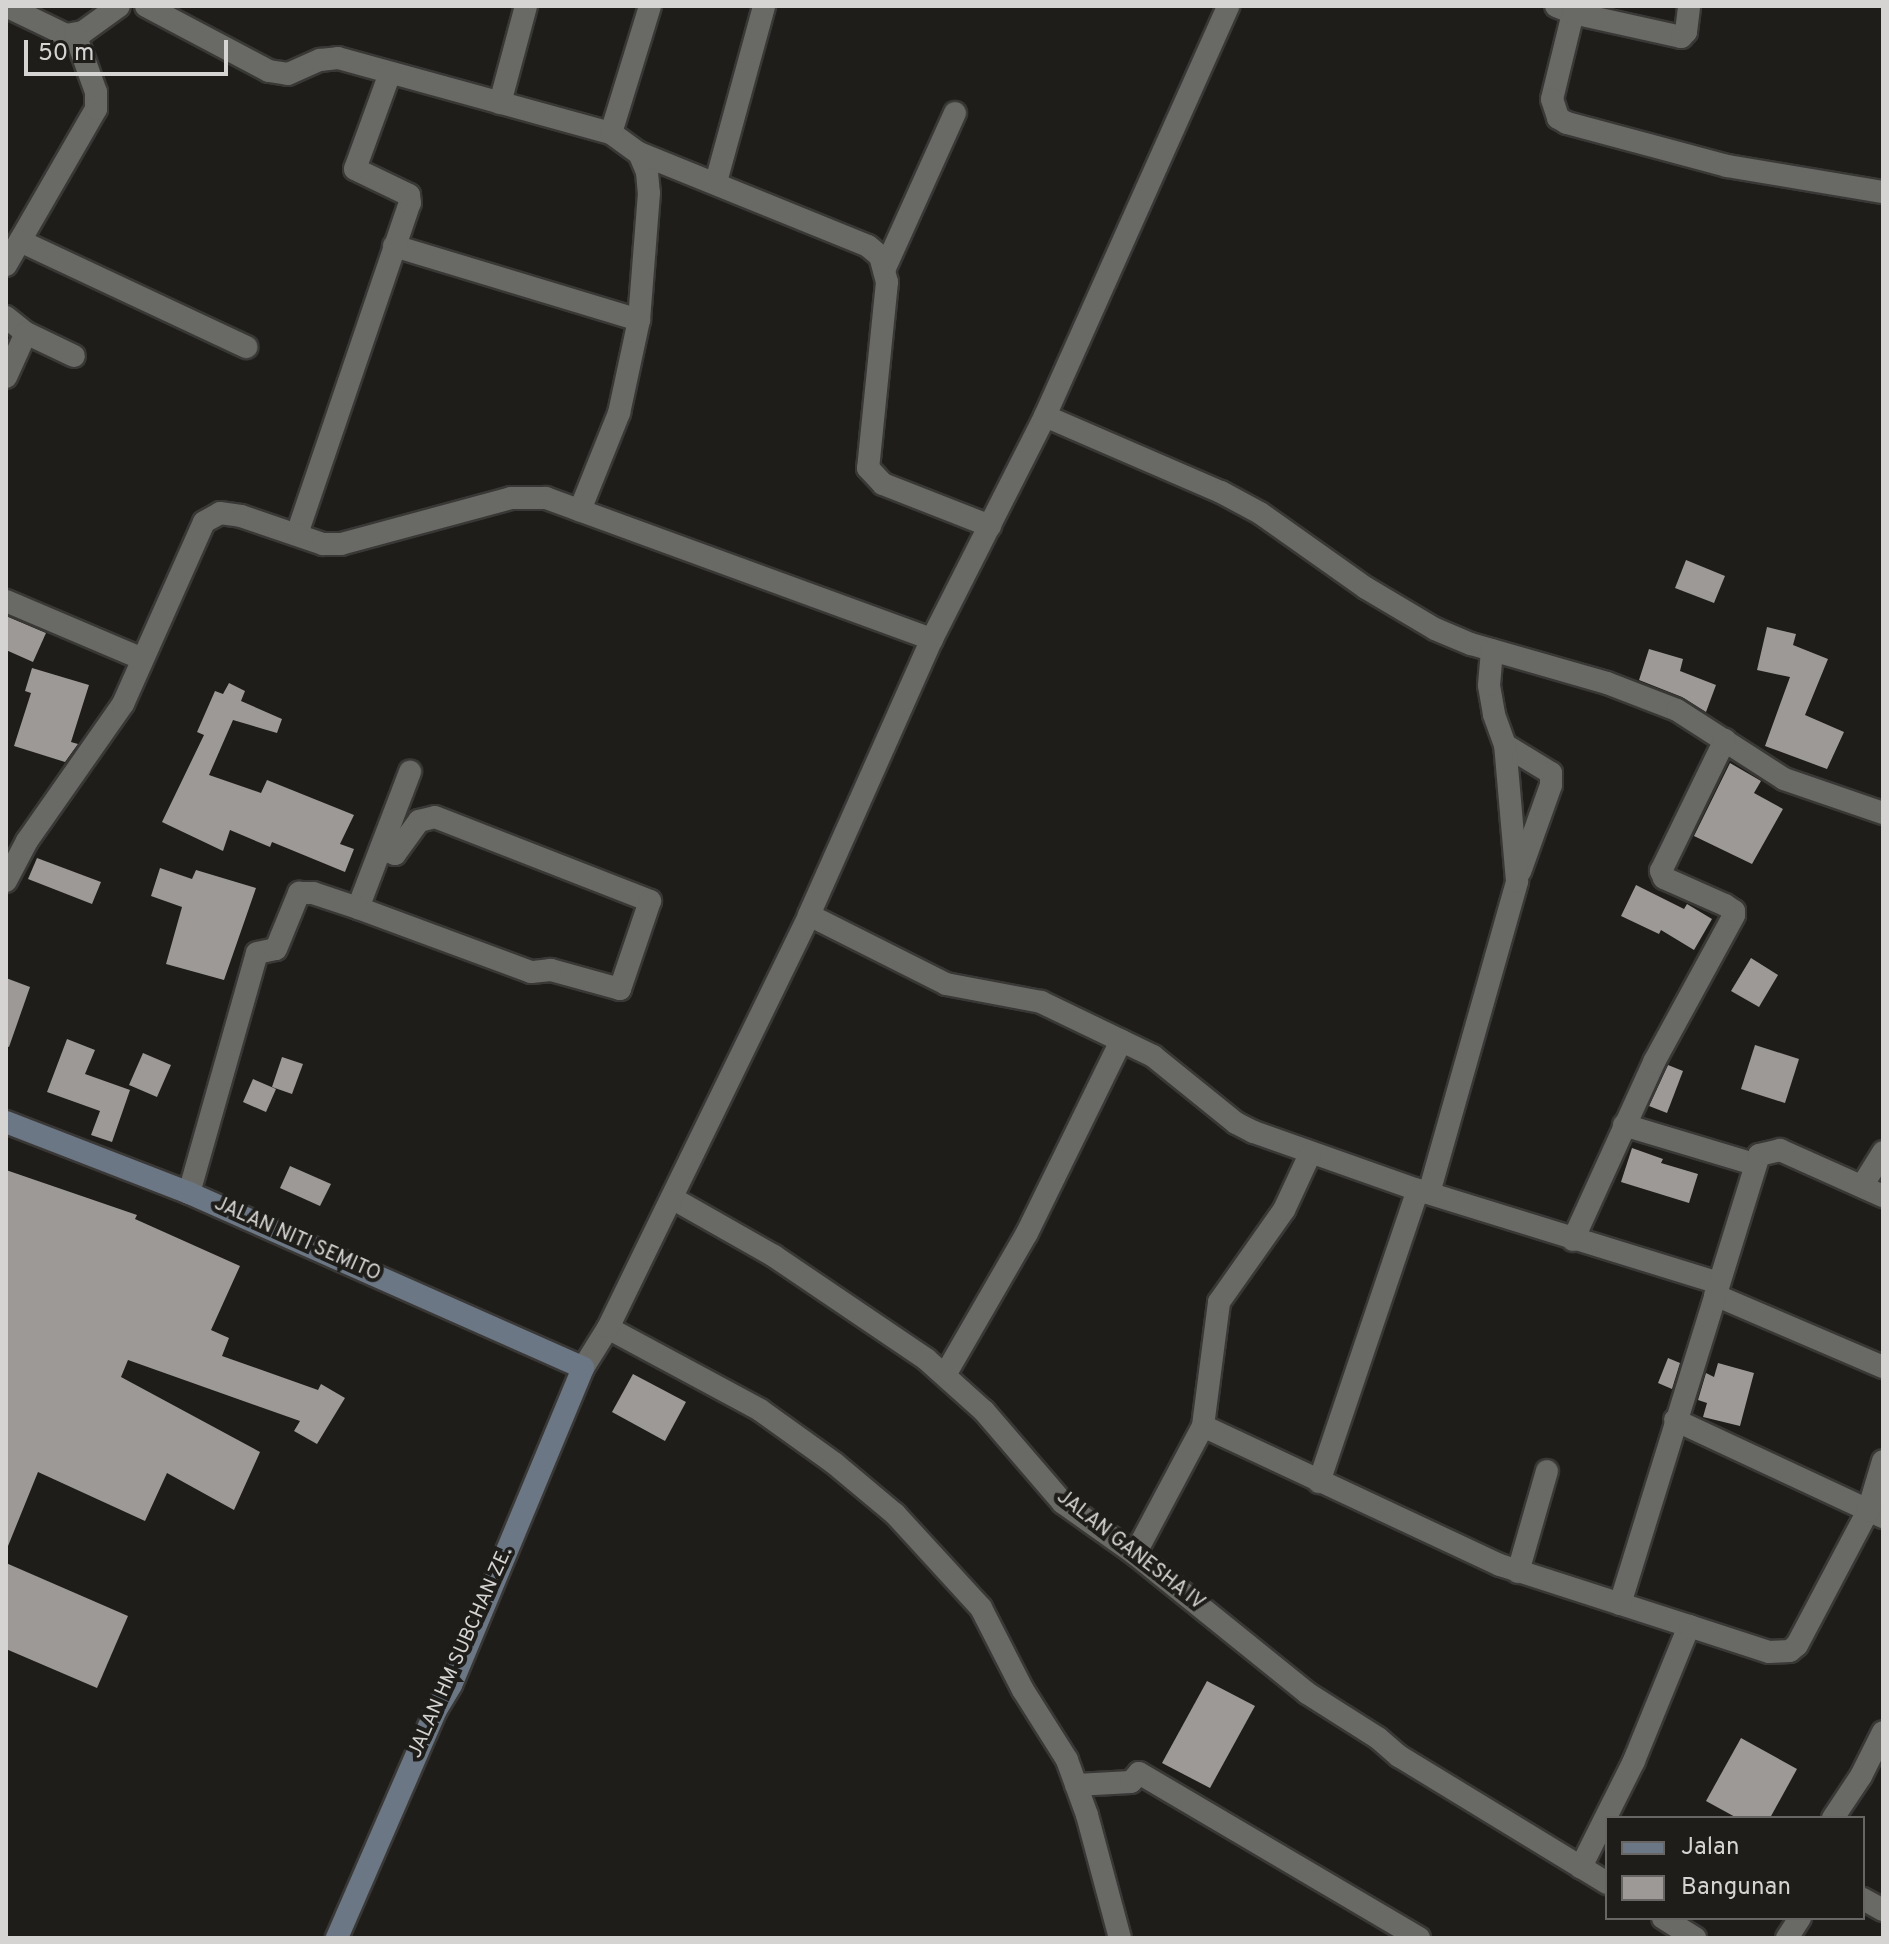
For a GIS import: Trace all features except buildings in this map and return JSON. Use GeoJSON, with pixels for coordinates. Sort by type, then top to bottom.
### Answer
{"type":"FeatureCollection","features":[{"type":"Feature","properties":{"kind":"main road","name":"JALAN NITI SEMITO"},"geometry":{"type":"LineString","coordinates":[[6,1122],[189,1193],[583,1368]]}},
{"type":"Feature","properties":{"kind":"main road","name":"JALAN HM SUBCHAN ZE."},"geometry":{"type":"LineString","coordinates":[[337,1938],[436,1710],[451,1685],[583,1368]]}},
{"type":"Feature","properties":{"kind":"street"},"geometry":{"type":"LineString","coordinates":[[6,6],[58,33],[75,34],[119,6]]}},
{"type":"Feature","properties":{"kind":"street"},"geometry":{"type":"LineString","coordinates":[[146,6],[279,74],[297,72],[329,58],[611,133],[639,153],[868,246],[880,256],[885,268]]}},
{"type":"Feature","properties":{"kind":"street"},"geometry":{"type":"LineString","coordinates":[[500,103],[526,6]]}},
{"type":"Feature","properties":{"kind":"street"},"geometry":{"type":"LineString","coordinates":[[611,133],[650,6]]}},
{"type":"Feature","properties":{"kind":"street"},"geometry":{"type":"LineString","coordinates":[[716,182],[764,6]]}},
{"type":"Feature","properties":{"kind":"street"},"geometry":{"type":"LineString","coordinates":[[583,1368],[608,1328],[809,915],[932,639],[1045,416],[1228,6]]}},
{"type":"Feature","properties":{"kind":"street"},"geometry":{"type":"LineString","coordinates":[[1689,6],[1686,32],[1681,37],[1564,10],[1552,99],[1558,118],[1727,166],[1883,192]]}},
{"type":"Feature","properties":{"kind":"street"},"geometry":{"type":"LineString","coordinates":[[6,265],[96,109],[96,92],[75,34]]}},
{"type":"Feature","properties":{"kind":"street"},"geometry":{"type":"LineString","coordinates":[[297,534],[353,378],[410,203],[409,195],[355,169],[390,73]]}},
{"type":"Feature","properties":{"kind":"street"},"geometry":{"type":"LineString","coordinates":[[955,113],[885,268],[868,468],[883,484],[990,526]]}},
{"type":"Feature","properties":{"kind":"street"},"geometry":{"type":"LineString","coordinates":[[580,510],[619,413],[639,320],[649,193],[647,172],[639,153]]}},
{"type":"Feature","properties":{"kind":"street"},"geometry":{"type":"LineString","coordinates":[[20,241],[246,347]]}},
{"type":"Feature","properties":{"kind":"street"},"geometry":{"type":"LineString","coordinates":[[394,246],[639,320]]}},
{"type":"Feature","properties":{"kind":"street"},"geometry":{"type":"LineString","coordinates":[[6,317],[26,333],[74,356]]}},
{"type":"Feature","properties":{"kind":"street"},"geometry":{"type":"LineString","coordinates":[[6,377],[26,333]]}},
{"type":"Feature","properties":{"kind":"street"},"geometry":{"type":"LineString","coordinates":[[1045,416],[1221,492],[1271,521],[1400,610],[1435,629],[1492,650],[1637,694],[1677,710],[1784,779],[1883,813]]}},
{"type":"Feature","properties":{"kind":"street"},"geometry":{"type":"LineString","coordinates":[[6,881],[27,841],[123,704],[140,658],[204,522],[228,513],[323,544],[358,543],[492,503],[528,496],[546,498],[932,639]]}},
{"type":"Feature","properties":{"kind":"street"},"geometry":{"type":"LineString","coordinates":[[6,601],[140,658]]}},
{"type":"Feature","properties":{"kind":"street"},"geometry":{"type":"LineString","coordinates":[[1492,650],[1492,705],[1505,745],[1517,881]]}},
{"type":"Feature","properties":{"kind":"street"},"geometry":{"type":"LineString","coordinates":[[1573,1240],[1624,1125],[1734,915],[1734,911],[1725,905],[1664,878],[1661,871],[1725,740]]}},
{"type":"Feature","properties":{"kind":"street"},"geometry":{"type":"LineString","coordinates":[[1319,1482],[1424,1192],[1517,881],[1551,785],[1551,773],[1505,745]]}},
{"type":"Feature","properties":{"kind":"street"},"geometry":{"type":"LineString","coordinates":[[358,908],[410,772]]}},
{"type":"Feature","properties":{"kind":"street"},"geometry":{"type":"LineString","coordinates":[[189,1193],[257,953],[276,949],[299,893],[313,893],[358,908],[531,972],[551,970],[620,989],[650,901],[435,817],[419,821],[395,854],[382,849]]}},
{"type":"Feature","properties":{"kind":"street"},"geometry":{"type":"LineString","coordinates":[[809,915],[946,984],[1041,1002],[1153,1056],[1236,1123],[1310,1154],[1716,1289],[1883,1367]]}},
{"type":"Feature","properties":{"kind":"street"},"geometry":{"type":"LineString","coordinates":[[945,1375],[1027,1233],[1121,1041]]}},
{"type":"Feature","properties":{"kind":"street"},"geometry":{"type":"LineString","coordinates":[[1624,1125],[1754,1164]]}},
{"type":"Feature","properties":{"kind":"street"},"geometry":{"type":"LineString","coordinates":[[1620,1604],[1759,1155],[1780,1150],[1883,1196]]}},
{"type":"Feature","properties":{"kind":"street"},"geometry":{"type":"LineString","coordinates":[[1862,1186],[1883,1152]]}},
{"type":"Feature","properties":{"kind":"street"},"geometry":{"type":"LineString","coordinates":[[1135,1554],[1203,1426],[1219,1302],[1284,1210],[1310,1154]]}},
{"type":"Feature","properties":{"kind":"street","name":"JALAN GANESHA IV"},"geometry":{"type":"LineString","coordinates":[[672,1198],[786,1263],[945,1375],[984,1411],[1063,1503],[1135,1554],[1307,1693],[1378,1738],[1399,1756],[1605,1882]]}},
{"type":"Feature","properties":{"kind":"street"},"geometry":{"type":"LineString","coordinates":[[608,1328],[760,1410],[834,1463],[895,1514],[981,1608],[1023,1690],[1067,1760],[1120,1938]]}},
{"type":"Feature","properties":{"kind":"street"},"geometry":{"type":"LineString","coordinates":[[1675,1420],[1876,1514]]}},
{"type":"Feature","properties":{"kind":"street"},"geometry":{"type":"LineString","coordinates":[[1203,1426],[1518,1572],[1769,1652],[1790,1651],[1797,1645],[1876,1514],[1883,1461]]}},
{"type":"Feature","properties":{"kind":"street"},"geometry":{"type":"LineString","coordinates":[[1518,1572],[1547,1471]]}},
{"type":"Feature","properties":{"kind":"street"},"geometry":{"type":"LineString","coordinates":[[1606,1816],[1634,1761],[1689,1626]]}},
{"type":"Feature","properties":{"kind":"street"},"geometry":{"type":"LineString","coordinates":[[1834,1816],[1861,1776],[1883,1732]]}},
{"type":"Feature","properties":{"kind":"street"},"geometry":{"type":"LineString","coordinates":[[1076,1785],[1131,1782],[1139,1773],[1419,1938]]}},
{"type":"Feature","properties":{"kind":"street"},"geometry":{"type":"LineString","coordinates":[[1581,1867],[1605,1819]]}},
{"type":"Feature","properties":{"kind":"street"},"geometry":{"type":"LineString","coordinates":[[1865,1900],[1883,1910]]}},
{"type":"Feature","properties":{"kind":"street"},"geometry":{"type":"LineString","coordinates":[[1666,1920],[1695,1938]]}},
{"type":"Feature","properties":{"kind":"street"},"geometry":{"type":"LineString","coordinates":[[1787,1938],[1799,1920]]}}]}
